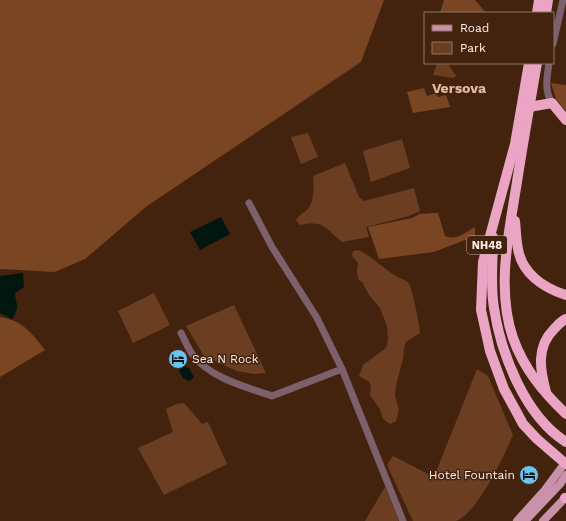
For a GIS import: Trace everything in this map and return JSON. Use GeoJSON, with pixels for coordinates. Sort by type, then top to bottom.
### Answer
{"type":"FeatureCollection","features":[{"type":"Feature","properties":{"kind":"highway"},"geometry":{"type":"LineString","coordinates":[[537,12],[540,0]]}},
{"type":"Feature","properties":{"kind":"highway"},"geometry":{"type":"LineString","coordinates":[[546,12],[548,0]]}},
{"type":"Feature","properties":{"kind":"highway","name":"NH48"},"geometry":{"type":"LineString","coordinates":[[529,64],[515,144],[483,262],[481,310],[490,351],[504,389],[523,424],[542,444],[565,463]]}},
{"type":"Feature","properties":{"kind":"highway","name":"NH48"},"geometry":{"type":"LineString","coordinates":[[537,64],[512,209],[504,274],[506,307],[516,345],[529,373],[547,396]]}},
{"type":"Feature","properties":{"kind":"highway"},"geometry":{"type":"LineString","coordinates":[[529,107],[552,103],[566,120]]}},
{"type":"Feature","properties":{"kind":"highway"},"geometry":{"type":"LineString","coordinates":[[512,209],[518,249],[522,263],[530,274],[550,290],[566,295]]}},
{"type":"Feature","properties":{"kind":"highway"},"geometry":{"type":"LineString","coordinates":[[494,217],[493,307],[503,350],[524,395],[538,416],[566,447]]}},
{"type":"Feature","properties":{"kind":"highway"},"geometry":{"type":"LineString","coordinates":[[566,319],[551,332],[542,349],[540,369],[547,396],[566,414]]}},
{"type":"Feature","properties":{"kind":"highway"},"geometry":{"type":"LineString","coordinates":[[555,435],[566,442]]}},
{"type":"Feature","properties":{"kind":"main road"},"geometry":{"type":"LineString","coordinates":[[516,521],[545,490],[565,463]]}},
{"type":"Feature","properties":{"kind":"main road"},"geometry":{"type":"LineString","coordinates":[[525,521],[560,484],[566,474]]}},
{"type":"Feature","properties":{"kind":"main road"},"geometry":{"type":"LineString","coordinates":[[543,521],[566,498]]}},
{"type":"Feature","properties":{"kind":"street"},"geometry":{"type":"LineString","coordinates":[[554,40],[563,0]]}},
{"type":"Feature","properties":{"kind":"street"},"geometry":{"type":"LineString","coordinates":[[549,64],[546,84],[548,97],[552,103]]}},
{"type":"Feature","properties":{"kind":"street"},"geometry":{"type":"LineString","coordinates":[[249,203],[272,247],[317,318],[342,369],[403,521]]}},
{"type":"Feature","properties":{"kind":"street"},"geometry":{"type":"LineString","coordinates":[[181,333],[193,355],[211,371],[272,396],[342,369]]}},
{"type":"Feature","properties":{"kind":"green space"},"geometry":{"type":"Polygon","coordinates":[[[437,64],[449,65],[456,76],[453,78],[433,75],[437,64]]]}},
{"type":"Feature","properties":{"kind":"green space"},"geometry":{"type":"Polygon","coordinates":[[[308,133],[318,157],[301,164],[291,137],[308,133]]]}},
{"type":"Feature","properties":{"kind":"green space"},"geometry":{"type":"Polygon","coordinates":[[[402,139],[410,168],[371,182],[363,151],[402,139]]]}},
{"type":"Feature","properties":{"kind":"green space"},"geometry":{"type":"Polygon","coordinates":[[[345,163],[359,197],[364,201],[414,188],[420,211],[409,216],[366,227],[369,237],[342,242],[324,226],[319,224],[300,225],[296,220],[309,208],[312,200],[314,188],[313,176],[345,163]]]}},
{"type":"Feature","properties":{"kind":"green space"},"geometry":{"type":"Polygon","coordinates":[[[359,250],[396,276],[408,282],[414,298],[419,323],[420,333],[406,342],[404,348],[395,396],[399,410],[396,421],[390,424],[383,419],[380,409],[370,395],[371,385],[368,381],[359,376],[363,365],[386,348],[388,340],[387,326],[380,308],[369,295],[363,283],[358,279],[358,263],[352,256],[353,251],[359,250]]]}},
{"type":"Feature","properties":{"kind":"green space"},"geometry":{"type":"Polygon","coordinates":[[[154,293],[170,325],[133,343],[118,311],[154,293]]]}},
{"type":"Feature","properties":{"kind":"green space"},"geometry":{"type":"Polygon","coordinates":[[[234,305],[266,373],[254,374],[237,371],[204,356],[186,326],[234,305]]]}},
{"type":"Feature","properties":{"kind":"green space"},"geometry":{"type":"Polygon","coordinates":[[[477,369],[488,376],[513,435],[504,455],[481,496],[464,516],[456,521],[413,521],[387,465],[393,456],[434,477],[477,369]]]}},
{"type":"Feature","properties":{"kind":"green space"},"geometry":{"type":"Polygon","coordinates":[[[184,403],[202,424],[208,422],[227,464],[164,495],[138,448],[173,432],[166,409],[176,404],[184,403]]]}},
{"type":"Feature","properties":{"kind":"green space"},"geometry":{"type":"Polygon","coordinates":[[[385,487],[399,521],[365,521],[385,487]]]}},
{"type":"Feature","properties":{"kind":"shaded area"},"geometry":{"type":"Polygon","coordinates":[[[0,0],[384,0],[361,62],[147,206],[85,259],[55,272],[0,269],[0,0]]]}},
{"type":"Feature","properties":{"kind":"shaded area"},"geometry":{"type":"Polygon","coordinates":[[[444,0],[475,0],[485,12],[440,12],[444,0]]]}},
{"type":"Feature","properties":{"kind":"shaded area"},"geometry":{"type":"Polygon","coordinates":[[[551,83],[566,85],[566,111],[556,99],[551,83]]]}},
{"type":"Feature","properties":{"kind":"shaded area"},"geometry":{"type":"Polygon","coordinates":[[[424,88],[427,96],[436,93],[438,97],[446,95],[450,107],[413,113],[407,92],[424,88]]]}},
{"type":"Feature","properties":{"kind":"shaded area"},"geometry":{"type":"Polygon","coordinates":[[[438,213],[445,236],[457,237],[475,227],[475,236],[434,252],[379,259],[368,227],[412,218],[420,214],[438,213]]]}},
{"type":"Feature","properties":{"kind":"shaded area"},"geometry":{"type":"Polygon","coordinates":[[[221,217],[230,234],[200,250],[190,232],[221,217]]]}},
{"type":"Feature","properties":{"kind":"shaded area"},"geometry":{"type":"Polygon","coordinates":[[[23,273],[24,287],[15,293],[17,308],[12,319],[0,313],[0,276],[23,273]]]}},
{"type":"Feature","properties":{"kind":"shaded area"},"geometry":{"type":"Polygon","coordinates":[[[0,317],[21,324],[45,350],[0,377],[0,317]]]}},
{"type":"Feature","properties":{"kind":"shaded area"},"geometry":{"type":"Polygon","coordinates":[[[182,366],[189,368],[194,377],[189,381],[183,378],[179,371],[182,366]]]}},
{"type":"Feature","properties":{"kind":"place","name":"Sea N Rock"},"geometry":{"type":"Point","coordinates":[178,359]}},
{"type":"Feature","properties":{"kind":"place","name":"Hotel Fountain"},"geometry":{"type":"Point","coordinates":[529,475]}},
{"type":"Feature","properties":{"kind":"district","name":"Versova"},"geometry":{"type":"Point","coordinates":[459,88]}}]}
